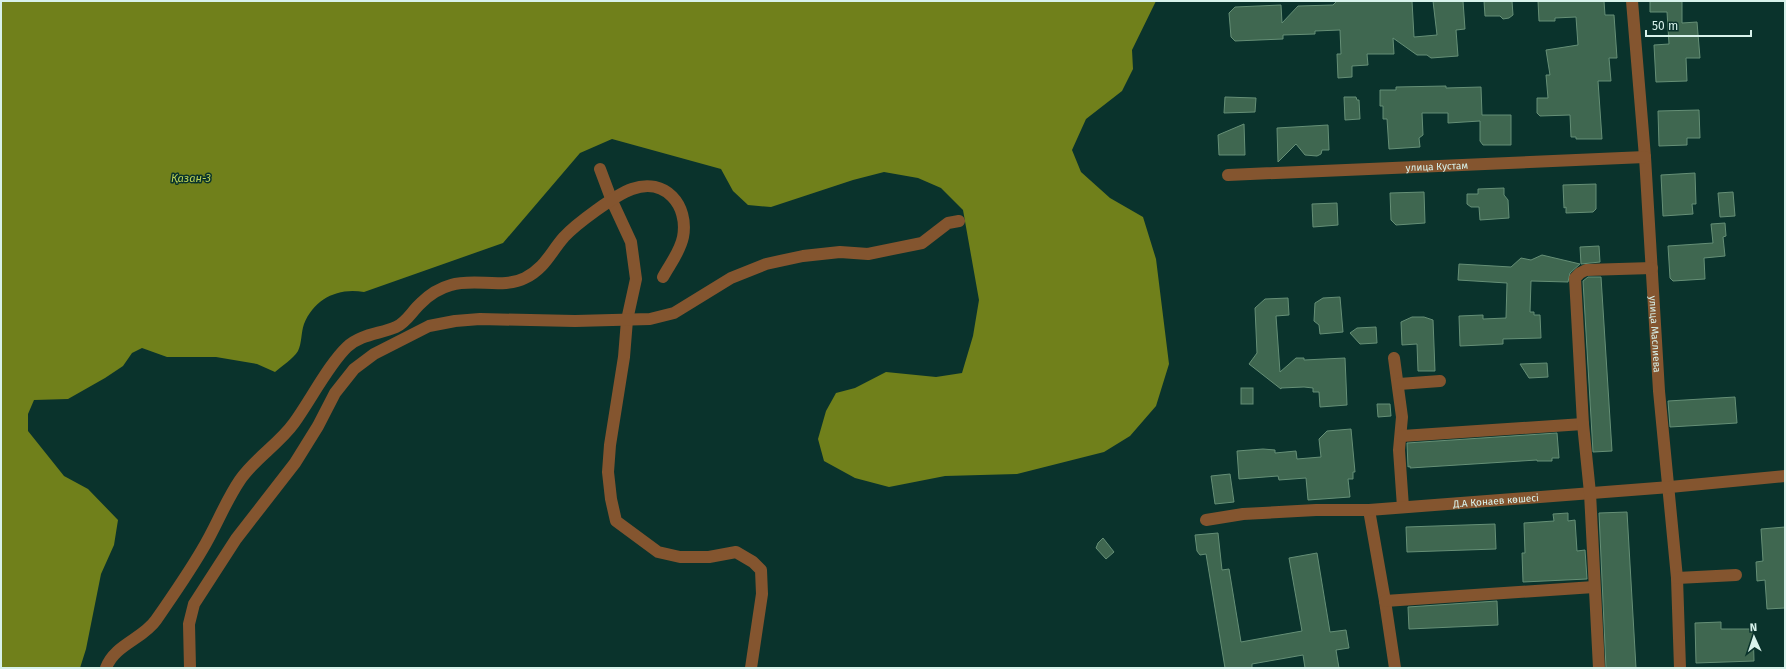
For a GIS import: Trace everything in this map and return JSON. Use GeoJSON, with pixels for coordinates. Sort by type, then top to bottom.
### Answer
{"type":"FeatureCollection","features":[{"type":"Feature","properties":{"kind":"street","name":"улица Маслиева"},"geometry":{"type":"LineString","coordinates":[[1632,1],[1645,157],[1659,391],[1670,488],[1677,578],[1680,668]]}},
{"type":"Feature","properties":{"kind":"street","name":"улица Кустам"},"geometry":{"type":"LineString","coordinates":[[1228,175],[1645,157]]}},
{"type":"Feature","properties":{"kind":"street"},"geometry":{"type":"LineString","coordinates":[[600,169],[612,201],[631,242],[636,279],[627,320],[624,357],[616,401],[608,472],[611,499],[616,521],[658,552],[680,557],[709,557],[736,552],[753,562],[761,570],[762,594],[751,668]]}},
{"type":"Feature","properties":{"kind":"street"},"geometry":{"type":"LineString","coordinates":[[106,668],[108,663],[119,650],[154,624],[203,549],[241,478],[278,443],[292,426],[348,346],[367,335],[396,327],[408,318],[420,304],[436,292],[452,285],[480,281],[503,283],[522,280],[535,272],[550,257],[562,239],[576,225],[631,189],[651,185],[664,189],[675,199],[682,215],[683,234],[680,246],[663,276]]}},
{"type":"Feature","properties":{"kind":"street"},"geometry":{"type":"LineString","coordinates":[[190,668],[189,624],[194,604],[236,538],[295,463],[318,426],[335,393],[359,365],[374,354],[429,326],[455,321],[504,319],[536,321],[650,319],[674,313],[731,278],[766,264],[803,256],[840,252],[868,254],[922,244],[948,222],[959,221]]}},
{"type":"Feature","properties":{"kind":"street"},"geometry":{"type":"LineString","coordinates":[[1598,668],[1590,493],[1583,424],[1575,278],[1586,270],[1652,268]]}},
{"type":"Feature","properties":{"kind":"street"},"geometry":{"type":"LineString","coordinates":[[1394,358],[1399,384],[1402,417],[1402,436],[1399,441],[1399,450],[1403,507]]}},
{"type":"Feature","properties":{"kind":"street"},"geometry":{"type":"LineString","coordinates":[[1399,384],[1440,381]]}},
{"type":"Feature","properties":{"kind":"street"},"geometry":{"type":"LineString","coordinates":[[1402,436],[1583,424]]}},
{"type":"Feature","properties":{"kind":"street","name":"Д.А Қонаев көшесі"},"geometry":{"type":"LineString","coordinates":[[1206,520],[1243,514],[1316,510],[1369,510],[1670,488],[1785,476]]}},
{"type":"Feature","properties":{"kind":"street"},"geometry":{"type":"LineString","coordinates":[[1369,510],[1386,601],[1394,668]]}},
{"type":"Feature","properties":{"kind":"street"},"geometry":{"type":"LineString","coordinates":[[1677,578],[1736,575]]}},
{"type":"Feature","properties":{"kind":"street"},"geometry":{"type":"LineString","coordinates":[[1386,601],[1594,587]]}},
{"type":"Feature","properties":{"kind":"water","name":"Қазан-3"},"geometry":{"type":"Polygon","coordinates":[[[1,1],[1156,1],[1132,50],[1133,69],[1122,91],[1086,119],[1072,150],[1081,172],[1110,198],[1143,217],[1156,259],[1169,364],[1156,406],[1130,436],[1104,452],[1017,474],[945,476],[889,487],[855,478],[824,461],[818,439],[826,411],[836,393],[855,388],[886,372],[936,377],[962,373],[973,336],[979,300],[963,210],[941,188],[918,178],[884,172],[853,180],[771,207],[748,205],[733,191],[721,169],[612,139],[580,153],[503,243],[364,292],[345,291],[328,297],[308,315],[302,330],[300,345],[296,354],[275,372],[257,364],[216,357],[167,357],[142,348],[132,353],[123,366],[68,399],[34,400],[28,414],[28,431],[64,476],[88,489],[118,520],[114,545],[101,574],[86,649],[80,668],[1,668],[1,1]]]}},
{"type":"Feature","properties":{"kind":"building"},"geometry":{"type":"Polygon","coordinates":[[[1337,1],[1412,1],[1414,37],[1437,35],[1433,1],[1463,1],[1465,29],[1456,30],[1458,56],[1431,58],[1427,55],[1417,55],[1393,38],[1394,54],[1367,54],[1368,65],[1352,66],[1352,77],[1338,78],[1337,54],[1341,54],[1340,30],[1315,31],[1315,34],[1283,35],[1283,39],[1235,41],[1231,37],[1229,13],[1235,7],[1281,5],[1282,23],[1298,6],[1333,5],[1337,1]]]}},
{"type":"Feature","properties":{"kind":"building"},"geometry":{"type":"Polygon","coordinates":[[[1484,1],[1512,1],[1513,15],[1509,18],[1503,19],[1500,16],[1485,16],[1484,1]]]}},
{"type":"Feature","properties":{"kind":"building"},"geometry":{"type":"Polygon","coordinates":[[[1538,1],[1604,1],[1605,15],[1614,15],[1617,58],[1609,58],[1611,81],[1598,81],[1602,139],[1576,139],[1576,137],[1571,137],[1570,115],[1540,116],[1537,113],[1537,98],[1548,98],[1546,75],[1550,75],[1546,50],[1578,45],[1576,17],[1555,18],[1555,21],[1539,21],[1538,1]]]}},
{"type":"Feature","properties":{"kind":"building"},"geometry":{"type":"Polygon","coordinates":[[[1650,1],[1682,1],[1682,23],[1697,22],[1700,58],[1686,58],[1687,81],[1656,82],[1654,45],[1669,44],[1667,12],[1650,12],[1650,1]]]}},
{"type":"Feature","properties":{"kind":"building"},"geometry":{"type":"Polygon","coordinates":[[[1446,86],[1446,88],[1481,87],[1482,115],[1511,115],[1511,145],[1483,145],[1480,141],[1480,121],[1448,123],[1448,113],[1422,113],[1423,135],[1419,138],[1420,147],[1389,149],[1387,119],[1383,119],[1383,106],[1380,106],[1380,90],[1396,90],[1396,87],[1446,86]]]}},
{"type":"Feature","properties":{"kind":"building"},"geometry":{"type":"Polygon","coordinates":[[[1225,97],[1256,98],[1255,112],[1224,113],[1225,97]]]}},
{"type":"Feature","properties":{"kind":"building"},"geometry":{"type":"Polygon","coordinates":[[[1344,97],[1356,97],[1357,100],[1359,100],[1360,119],[1345,120],[1344,97]]]}},
{"type":"Feature","properties":{"kind":"building"},"geometry":{"type":"Polygon","coordinates":[[[1699,110],[1700,138],[1687,138],[1687,145],[1659,146],[1658,111],[1699,110]]]}},
{"type":"Feature","properties":{"kind":"building"},"geometry":{"type":"Polygon","coordinates":[[[1244,124],[1245,155],[1219,155],[1218,135],[1244,124]]]}},
{"type":"Feature","properties":{"kind":"building"},"geometry":{"type":"Polygon","coordinates":[[[1328,125],[1329,150],[1322,150],[1321,154],[1317,156],[1305,155],[1296,144],[1278,162],[1277,128],[1328,125]]]}},
{"type":"Feature","properties":{"kind":"building"},"geometry":{"type":"Polygon","coordinates":[[[1695,173],[1696,204],[1692,204],[1693,214],[1663,216],[1661,175],[1695,173]]]}},
{"type":"Feature","properties":{"kind":"building"},"geometry":{"type":"Polygon","coordinates":[[[1596,184],[1596,209],[1593,212],[1566,213],[1566,207],[1564,208],[1563,185],[1596,184]]]}},
{"type":"Feature","properties":{"kind":"building"},"geometry":{"type":"Polygon","coordinates":[[[1504,188],[1504,195],[1508,200],[1509,218],[1480,220],[1479,207],[1471,207],[1467,204],[1467,194],[1478,194],[1478,189],[1504,188]]]}},
{"type":"Feature","properties":{"kind":"building"},"geometry":{"type":"Polygon","coordinates":[[[1424,192],[1425,223],[1396,225],[1391,220],[1390,193],[1424,192]]]}},
{"type":"Feature","properties":{"kind":"building"},"geometry":{"type":"Polygon","coordinates":[[[1733,192],[1735,216],[1720,217],[1718,193],[1733,192]]]}},
{"type":"Feature","properties":{"kind":"building"},"geometry":{"type":"Polygon","coordinates":[[[1337,203],[1338,225],[1313,227],[1312,204],[1337,203]]]}},
{"type":"Feature","properties":{"kind":"building"},"geometry":{"type":"Polygon","coordinates":[[[1725,223],[1726,236],[1723,237],[1725,256],[1704,258],[1705,279],[1673,281],[1670,278],[1668,246],[1713,243],[1711,224],[1725,223]]]}},
{"type":"Feature","properties":{"kind":"building"},"geometry":{"type":"Polygon","coordinates":[[[1599,246],[1600,262],[1581,264],[1580,247],[1599,246]]]}},
{"type":"Feature","properties":{"kind":"building"},"geometry":{"type":"Polygon","coordinates":[[[1542,255],[1580,264],[1570,273],[1568,282],[1531,281],[1530,312],[1534,312],[1534,315],[1540,315],[1541,338],[1503,339],[1503,344],[1460,346],[1459,316],[1483,315],[1483,319],[1506,318],[1507,283],[1458,280],[1459,264],[1511,267],[1521,258],[1531,260],[1542,255]]]}},
{"type":"Feature","properties":{"kind":"building"},"geometry":{"type":"Polygon","coordinates":[[[1588,277],[1601,277],[1612,451],[1593,452],[1583,281],[1588,277]]]}},
{"type":"Feature","properties":{"kind":"building"},"geometry":{"type":"Polygon","coordinates":[[[1340,297],[1343,332],[1320,334],[1319,325],[1314,321],[1315,303],[1323,298],[1340,297]]]}},
{"type":"Feature","properties":{"kind":"building"},"geometry":{"type":"Polygon","coordinates":[[[1288,298],[1289,315],[1276,316],[1280,372],[1296,358],[1304,358],[1304,360],[1345,358],[1347,405],[1320,407],[1319,392],[1313,392],[1313,388],[1304,387],[1281,389],[1249,364],[1257,353],[1255,308],[1265,299],[1288,298]]]}},
{"type":"Feature","properties":{"kind":"building"},"geometry":{"type":"Polygon","coordinates":[[[1412,317],[1424,317],[1433,320],[1435,371],[1418,371],[1417,344],[1402,345],[1401,322],[1412,317]]]}},
{"type":"Feature","properties":{"kind":"building"},"geometry":{"type":"Polygon","coordinates":[[[1376,327],[1377,343],[1360,344],[1350,333],[1357,328],[1376,327]]]}},
{"type":"Feature","properties":{"kind":"building"},"geometry":{"type":"Polygon","coordinates":[[[1547,363],[1548,377],[1529,378],[1520,364],[1547,363]]]}},
{"type":"Feature","properties":{"kind":"building"},"geometry":{"type":"Polygon","coordinates":[[[1241,388],[1253,388],[1253,404],[1241,404],[1241,388]]]}},
{"type":"Feature","properties":{"kind":"building"},"geometry":{"type":"Polygon","coordinates":[[[1735,397],[1737,423],[1670,427],[1668,401],[1735,397]]]}},
{"type":"Feature","properties":{"kind":"building"},"geometry":{"type":"Polygon","coordinates":[[[1377,404],[1390,404],[1391,416],[1378,417],[1377,404]]]}},
{"type":"Feature","properties":{"kind":"building"},"geometry":{"type":"Polygon","coordinates":[[[1351,429],[1355,472],[1353,472],[1353,479],[1348,479],[1350,497],[1308,500],[1306,478],[1279,480],[1278,476],[1239,479],[1237,451],[1263,449],[1275,450],[1275,453],[1296,451],[1297,459],[1321,457],[1319,439],[1327,431],[1351,429]]]}},
{"type":"Feature","properties":{"kind":"building"},"geometry":{"type":"Polygon","coordinates":[[[1557,433],[1559,458],[1552,458],[1552,461],[1537,460],[1408,467],[1407,443],[1557,433]]]}},
{"type":"Feature","properties":{"kind":"building"},"geometry":{"type":"Polygon","coordinates":[[[1230,474],[1234,502],[1215,504],[1211,476],[1230,474]]]}},
{"type":"Feature","properties":{"kind":"building"},"geometry":{"type":"Polygon","coordinates":[[[1627,512],[1636,668],[1606,668],[1599,513],[1627,512]]]}},
{"type":"Feature","properties":{"kind":"building"},"geometry":{"type":"Polygon","coordinates":[[[1568,513],[1568,521],[1575,520],[1577,551],[1585,550],[1587,579],[1523,582],[1522,553],[1525,553],[1524,523],[1554,521],[1553,514],[1568,513]]]}},
{"type":"Feature","properties":{"kind":"building"},"geometry":{"type":"Polygon","coordinates":[[[1495,524],[1496,549],[1407,552],[1406,527],[1495,524]]]}},
{"type":"Feature","properties":{"kind":"building"},"geometry":{"type":"Polygon","coordinates":[[[1785,527],[1785,608],[1767,609],[1765,580],[1757,581],[1756,562],[1763,561],[1761,529],[1785,527]]]}},
{"type":"Feature","properties":{"kind":"building"},"geometry":{"type":"Polygon","coordinates":[[[1218,533],[1222,570],[1229,569],[1241,642],[1302,631],[1289,558],[1317,553],[1330,632],[1346,630],[1349,648],[1336,650],[1339,668],[1305,668],[1303,655],[1252,664],[1252,668],[1225,668],[1206,554],[1200,555],[1197,551],[1195,535],[1218,533]]]}},
{"type":"Feature","properties":{"kind":"building"},"geometry":{"type":"Polygon","coordinates":[[[1103,538],[1114,552],[1106,559],[1096,548],[1098,543],[1103,538]]]}},
{"type":"Feature","properties":{"kind":"building"},"geometry":{"type":"Polygon","coordinates":[[[1497,601],[1498,625],[1409,629],[1408,607],[1497,601]]]}},
{"type":"Feature","properties":{"kind":"building"},"geometry":{"type":"Polygon","coordinates":[[[1721,622],[1721,629],[1753,629],[1754,661],[1696,663],[1695,623],[1721,622]]]}}]}
